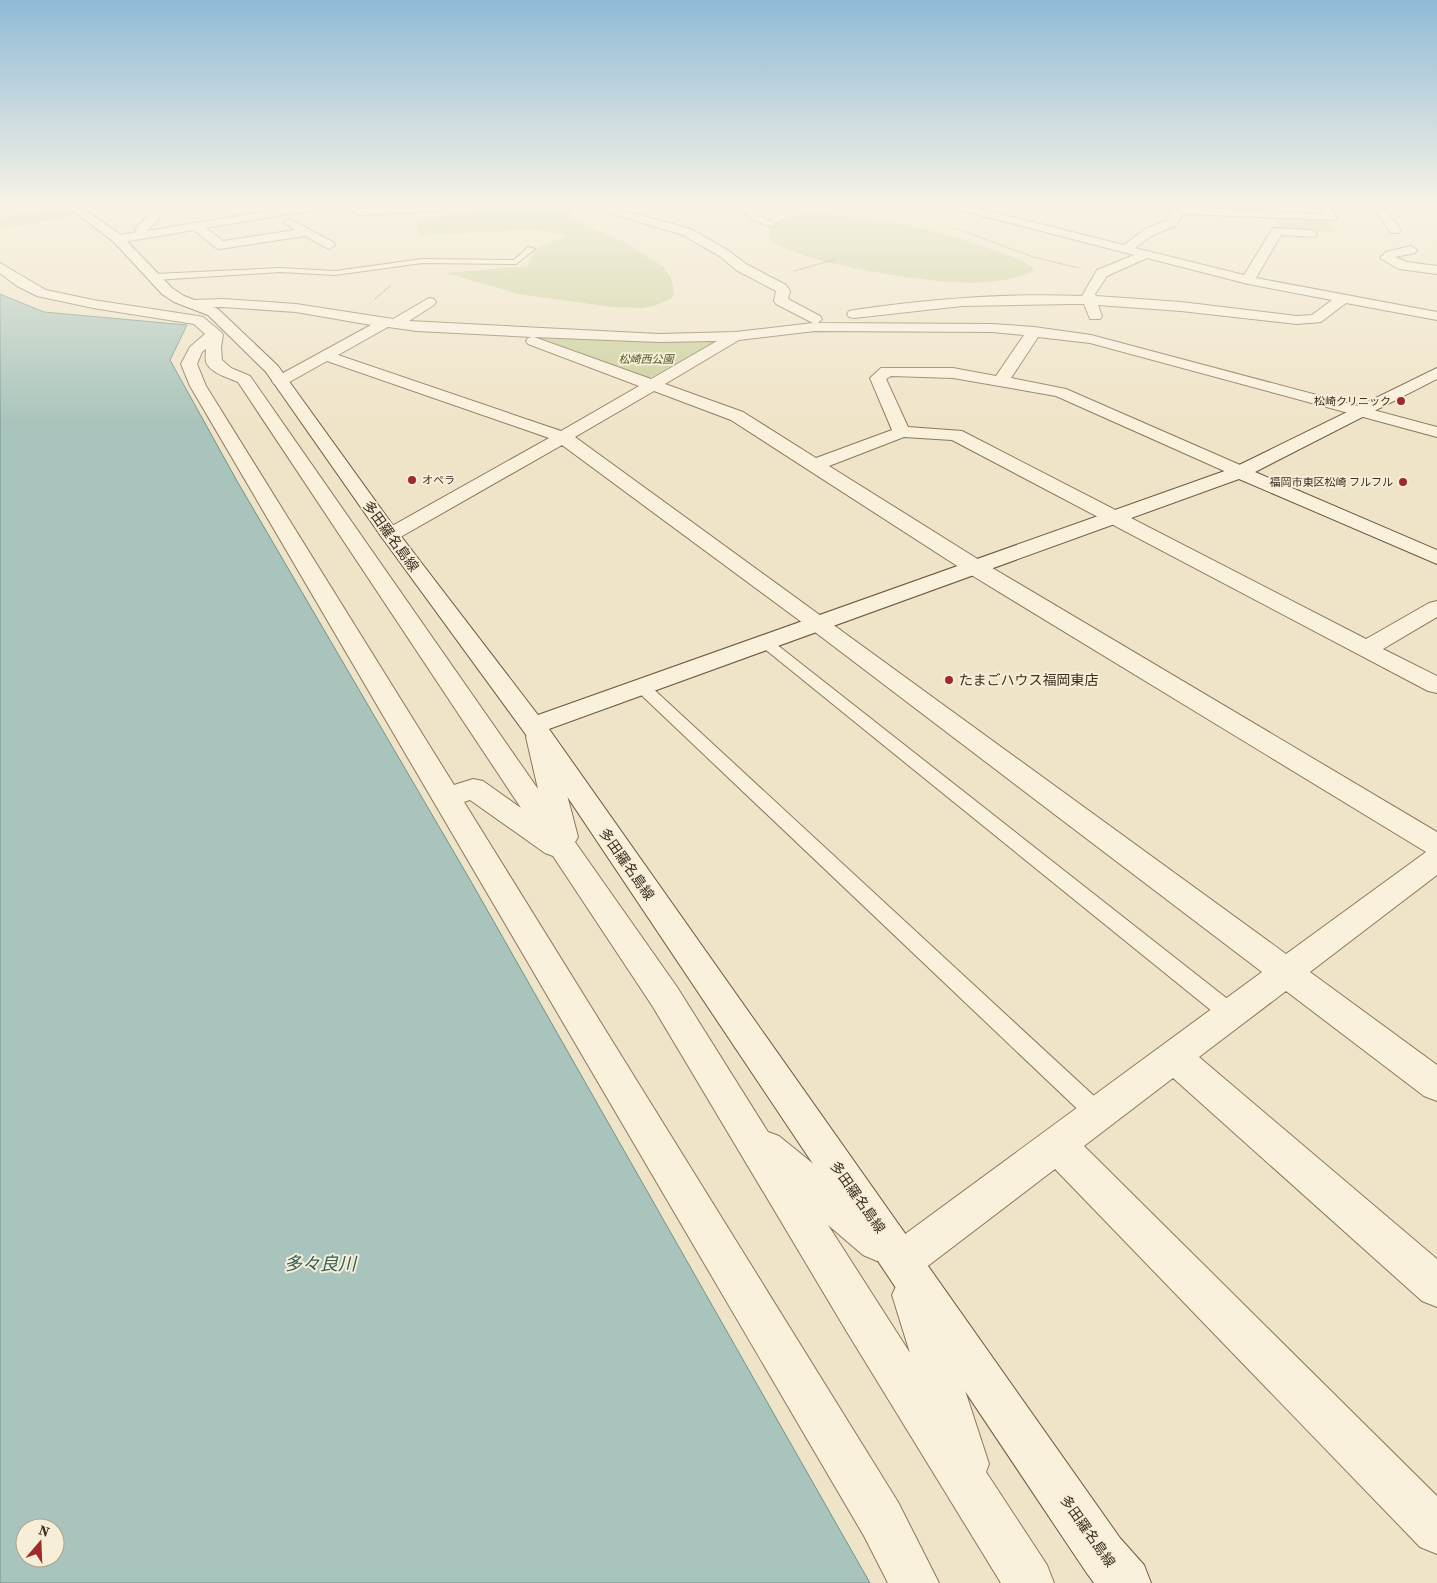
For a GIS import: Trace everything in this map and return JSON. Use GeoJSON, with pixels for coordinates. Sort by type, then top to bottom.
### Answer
{"type":"FeatureCollection","features":[{"type":"Feature","properties":{"kind":"street","name":"多田羅名島線"},"geometry":{"type":"LineString","coordinates":[[155,277],[167,291],[179,299],[186,318],[213,312],[272,369],[390,535],[536,731],[1103,1555],[1126,1583]]}},
{"type":"Feature","properties":{"kind":"street"},"geometry":{"type":"LineString","coordinates":[[1091,339],[1096,318],[1088,294],[1100,277]]}},
{"type":"Feature","properties":{"kind":"street"},"geometry":{"type":"LineString","coordinates":[[1235,277],[1437,316]]}},
{"type":"Feature","properties":{"kind":"street"},"geometry":{"type":"LineString","coordinates":[[3,278],[22,283],[42,293],[65,299],[186,318],[216,336],[213,347],[214,362],[225,371],[244,379],[665,997],[1029,1583]]}},
{"type":"Feature","properties":{"kind":"street"},"geometry":{"type":"LineString","coordinates":[[765,278],[783,291],[781,301],[815,323],[992,328],[1034,331],[1091,339],[1437,432]]}},
{"type":"Feature","properties":{"kind":"street"},"geometry":{"type":"LineString","coordinates":[[1370,303],[1381,292]]}},
{"type":"Feature","properties":{"kind":"street"},"geometry":{"type":"LineString","coordinates":[[186,318],[223,304],[296,308],[349,315],[390,324],[510,333],[659,338],[735,336],[928,304],[1033,299],[1142,303],[1297,320],[1316,319],[1344,298]]}},
{"type":"Feature","properties":{"kind":"street"},"geometry":{"type":"LineString","coordinates":[[280,381],[430,302]]}},
{"type":"Feature","properties":{"kind":"street"},"geometry":{"type":"LineString","coordinates":[[186,318],[195,350],[189,364],[198,386],[881,1519],[914,1583]]}},
{"type":"Feature","properties":{"kind":"street"},"geometry":{"type":"LineString","coordinates":[[1001,381],[1034,331]]}},
{"type":"Feature","properties":{"kind":"street"},"geometry":{"type":"LineString","coordinates":[[510,333],[737,416],[976,568],[1437,846]]}},
{"type":"Feature","properties":{"kind":"street"},"geometry":{"type":"LineString","coordinates":[[390,535],[564,437],[735,336]]}},
{"type":"Feature","properties":{"kind":"street"},"geometry":{"type":"LineString","coordinates":[[326,356],[564,437],[819,624],[1437,1085]]}},
{"type":"Feature","properties":{"kind":"street"},"geometry":{"type":"LineString","coordinates":[[902,432],[878,378],[887,371],[953,373],[1060,392],[1078,398],[1240,472],[1437,558]]}},
{"type":"Feature","properties":{"kind":"street"},"geometry":{"type":"LineString","coordinates":[[569,856],[536,731],[642,687],[1114,519],[1240,472],[1437,373]]}},
{"type":"Feature","properties":{"kind":"street"},"geometry":{"type":"LineString","coordinates":[[816,465],[902,432],[956,435],[1437,686]]}},
{"type":"Feature","properties":{"kind":"street"},"geometry":{"type":"LineString","coordinates":[[1366,649],[1437,608]]}},
{"type":"Feature","properties":{"kind":"street"},"geometry":{"type":"LineString","coordinates":[[446,799],[473,788],[569,856]]}},
{"type":"Feature","properties":{"kind":"street"},"geometry":{"type":"LineString","coordinates":[[902,1261],[1437,859]]}},
{"type":"Feature","properties":{"kind":"street"},"geometry":{"type":"LineString","coordinates":[[1174,1057],[1437,1286]]}},
{"type":"Feature","properties":{"kind":"street"},"geometry":{"type":"LineString","coordinates":[[749,1135],[902,1261],[978,1502]]}},
{"type":"Feature","properties":{"kind":"street"},"geometry":{"type":"LineString","coordinates":[[1057,1145],[1437,1530]]}},
{"type":"Feature","properties":{"kind":"lane"},"geometry":{"type":"LineString","coordinates":[[766,643],[1231,1014]]}},
{"type":"Feature","properties":{"kind":"lane"},"geometry":{"type":"LineString","coordinates":[[642,687],[1098,1114]]}},
{"type":"Feature","properties":{"kind":"path"},"geometry":{"type":"LineString","coordinates":[[765,278],[770,277]]}},
{"type":"Feature","properties":{"kind":"path"},"geometry":{"type":"LineString","coordinates":[[349,315],[370,304],[397,280]]}},
{"type":"Feature","properties":{"kind":"green space"},"geometry":{"type":"Polygon","coordinates":[[[459,277],[670,277],[674,295],[672,298],[654,306],[643,308],[612,307],[519,294],[459,277]]]}},
{"type":"Feature","properties":{"kind":"green space"},"geometry":{"type":"Polygon","coordinates":[[[907,277],[1017,277],[1004,280],[965,283],[907,277]]]}},
{"type":"Feature","properties":{"kind":"green space","name":"松崎西公園"},"geometry":{"type":"Polygon","coordinates":[[[535,338],[714,342],[648,379],[535,338]]]}},
{"type":"Feature","properties":{"kind":"water","name":"多々良川"},"geometry":{"type":"Polygon","coordinates":[[[0,294],[44,312],[187,325],[170,360],[237,481],[469,878],[870,1583],[0,1583],[0,294]]]}},
{"type":"Feature","properties":{"kind":"place","name":"松崎クリニック"},"geometry":{"type":"Point","coordinates":[1401,401]}},
{"type":"Feature","properties":{"kind":"place","name":"オペラ"},"geometry":{"type":"Point","coordinates":[412,480]}},
{"type":"Feature","properties":{"kind":"place","name":"福岡市東区松崎 フルフル"},"geometry":{"type":"Point","coordinates":[1403,482]}},
{"type":"Feature","properties":{"kind":"place","name":"たまごハウス福岡東店"},"geometry":{"type":"Point","coordinates":[949,680]}}]}
